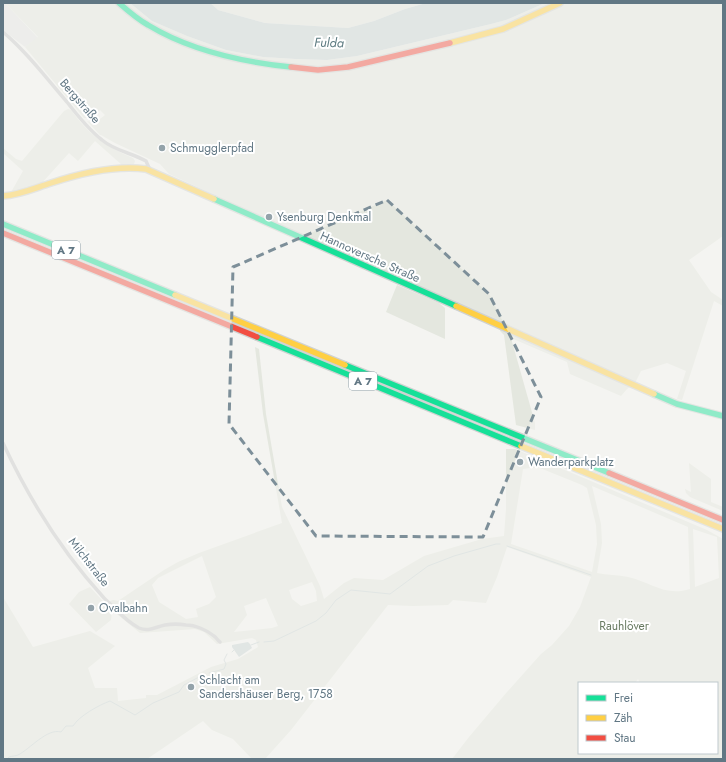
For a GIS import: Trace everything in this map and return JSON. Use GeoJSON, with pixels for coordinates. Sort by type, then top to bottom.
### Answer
{"type":"FeatureCollection","features":[{"type":"Feature","properties":{"kind":"main road"},"geometry":{"type":"LineString","coordinates":[[120,3],[147,25],[172,38],[218,54],[260,64],[318,70],[348,67],[468,39],[502,29],[560,3]]}},
{"type":"Feature","properties":{"kind":"main road","name":"Hannoversche Straße"},"geometry":{"type":"LineString","coordinates":[[3,196],[21,194],[52,183],[79,176],[130,167],[150,170],[642,390],[677,404],[723,416]]}},
{"type":"Feature","properties":{"kind":"main road","name":"A 7"},"geometry":{"type":"LineString","coordinates":[[3,224],[723,520]]}},
{"type":"Feature","properties":{"kind":"main road","name":"A 7"},"geometry":{"type":"LineString","coordinates":[[3,233],[723,529]]}},
{"type":"Feature","properties":{"kind":"street","name":"Bergstraße"},"geometry":{"type":"LineString","coordinates":[[3,32],[26,53],[94,133],[103,141],[115,148],[146,161],[150,170]]}},
{"type":"Feature","properties":{"kind":"street","name":"Milchstraße"},"geometry":{"type":"LineString","coordinates":[[3,443],[28,494],[57,538],[83,573],[120,614],[138,627],[146,630],[165,625],[187,624],[212,634],[220,642]]}},
{"type":"Feature","properties":{"kind":"highlighted area"},"geometry":{"type":"Polygon","coordinates":[[[387,200],[489,294],[541,397],[483,537],[316,536],[229,424],[233,267],[387,200]]]}},
{"type":"Feature","properties":{"kind":"shaded area"},"geometry":{"type":"Polygon","coordinates":[[[3,3],[5,3],[38,38],[25,47],[3,30],[3,3]]]}},
{"type":"Feature","properties":{"kind":"green space"},"geometry":{"type":"Polygon","coordinates":[[[5,3],[130,3],[152,21],[226,50],[263,57],[327,60],[357,56],[491,24],[506,20],[545,3],[723,3],[723,236],[689,260],[711,292],[723,300],[723,306],[714,301],[682,400],[677,399],[686,371],[667,363],[641,371],[635,383],[621,396],[570,374],[567,362],[511,338],[535,423],[535,430],[516,425],[504,335],[500,331],[500,322],[169,174],[160,164],[100,135],[87,121],[95,123],[105,115],[100,110],[94,115],[96,117],[95,118],[84,118],[25,47],[38,37],[5,3]]]}},
{"type":"Feature","properties":{"kind":"green space"},"geometry":{"type":"Polygon","coordinates":[[[204,3],[426,3],[374,21],[348,28],[265,23],[218,10],[204,3]]]}},
{"type":"Feature","properties":{"kind":"green space"},"geometry":{"type":"Polygon","coordinates":[[[68,109],[71,110],[84,126],[98,139],[133,158],[135,161],[134,164],[122,165],[95,141],[78,161],[69,153],[41,184],[10,194],[23,171],[3,153],[3,148],[16,159],[22,161],[64,111],[68,109]]]}},
{"type":"Feature","properties":{"kind":"green space"},"geometry":{"type":"Polygon","coordinates":[[[397,285],[439,303],[445,308],[445,339],[386,312],[397,285]]]}},
{"type":"Feature","properties":{"kind":"green space","name":"Rauhlöver"},"geometry":{"type":"Polygon","coordinates":[[[255,347],[259,349],[266,414],[282,507],[320,586],[324,599],[344,583],[354,578],[383,580],[424,556],[482,539],[504,536],[506,509],[506,449],[515,449],[707,530],[723,539],[723,759],[452,759],[507,692],[541,654],[552,645],[569,626],[580,607],[591,577],[507,547],[486,603],[453,600],[448,605],[388,605],[291,730],[265,759],[252,759],[233,739],[212,730],[203,721],[147,759],[3,759],[3,597],[33,647],[90,631],[115,646],[88,668],[95,688],[117,688],[118,701],[146,698],[146,695],[157,695],[211,667],[238,659],[258,647],[256,640],[252,638],[217,644],[204,632],[195,629],[140,633],[106,603],[113,600],[118,601],[178,562],[282,523],[263,414],[255,347]],[[540,468],[523,469],[511,544],[592,572],[597,544],[596,525],[587,488],[540,468]],[[592,486],[601,524],[602,543],[597,573],[636,579],[665,590],[681,591],[690,589],[688,527],[592,486]],[[693,529],[695,587],[719,578],[717,537],[693,529]],[[202,556],[158,578],[152,585],[159,602],[186,619],[198,617],[196,609],[209,604],[216,597],[202,556]],[[312,582],[289,590],[292,599],[301,606],[317,601],[316,591],[312,582]],[[266,598],[244,606],[247,615],[234,632],[278,626],[266,598]]]}},
{"type":"Feature","properties":{"kind":"green space"},"geometry":{"type":"Polygon","coordinates":[[[689,463],[711,479],[711,502],[723,507],[723,511],[690,497],[686,493],[685,489],[691,492],[689,463]]]}},
{"type":"Feature","properties":{"kind":"green space","name":"Ovalbahn"},"geometry":{"type":"Polygon","coordinates":[[[90,587],[112,611],[111,620],[96,632],[69,604],[79,592],[90,587]]]}},
{"type":"Feature","properties":{"kind":"water","name":"Fulda"},"geometry":{"type":"Polygon","coordinates":[[[130,3],[210,3],[218,10],[265,23],[348,28],[374,21],[426,3],[545,3],[506,20],[491,24],[357,56],[327,60],[263,57],[226,50],[152,21],[130,3]]]}},
{"type":"Feature","properties":{"kind":"water"},"geometry":{"type":"Polygon","coordinates":[[[248,642],[252,648],[239,657],[232,645],[248,642]]]}},
{"type":"Feature","properties":{"kind":"waterway"},"geometry":{"type":"LineString","coordinates":[[264,642],[274,641],[316,621],[326,613],[336,600],[351,590],[390,594],[428,566],[454,556],[500,544]]}},
{"type":"Feature","properties":{"kind":"waterway"},"geometry":{"type":"LineString","coordinates":[[507,546],[591,575]]}},
{"type":"Feature","properties":{"kind":"waterway"},"geometry":{"type":"LineString","coordinates":[[251,645],[259,642]]}},
{"type":"Feature","properties":{"kind":"waterway"},"geometry":{"type":"LineString","coordinates":[[209,673],[224,669],[226,664],[224,660],[227,654]]}},
{"type":"Feature","properties":{"kind":"waterway"},"geometry":{"type":"LineString","coordinates":[[7,759],[23,752],[44,736],[50,733],[61,732],[66,726],[73,726],[84,715],[105,703],[110,701],[135,715],[153,703],[179,692],[184,685],[199,677]]}},
{"type":"Feature","properties":{"kind":"traffic: fast"},"geometry":{"type":"LineString","coordinates":[[119,3],[136,18],[164,34],[182,42],[217,54],[254,62],[291,67]]}},
{"type":"Feature","properties":{"kind":"traffic: fast"},"geometry":{"type":"LineString","coordinates":[[214,199],[456,306]]}},
{"type":"Feature","properties":{"kind":"traffic: fast"},"geometry":{"type":"LineString","coordinates":[[3,224],[175,295]]}},
{"type":"Feature","properties":{"kind":"traffic: fast"},"geometry":{"type":"LineString","coordinates":[[257,337],[521,446]]}},
{"type":"Feature","properties":{"kind":"traffic: fast"},"geometry":{"type":"LineString","coordinates":[[345,365],[609,473]]}},
{"type":"Feature","properties":{"kind":"traffic: fast"},"geometry":{"type":"LineString","coordinates":[[654,394],[677,404],[723,416]]}},
{"type":"Feature","properties":{"kind":"traffic: slow"},"geometry":{"type":"LineString","coordinates":[[450,43],[503,29],[560,3]]}},
{"type":"Feature","properties":{"kind":"traffic: slow"},"geometry":{"type":"LineString","coordinates":[[3,196],[21,193],[62,179],[86,173],[110,169],[134,168],[146,169],[214,199]]}},
{"type":"Feature","properties":{"kind":"traffic: slow"},"geometry":{"type":"LineString","coordinates":[[175,295],[345,365]]}},
{"type":"Feature","properties":{"kind":"traffic: slow"},"geometry":{"type":"LineString","coordinates":[[456,306],[654,394]]}},
{"type":"Feature","properties":{"kind":"traffic: slow"},"geometry":{"type":"LineString","coordinates":[[521,446],[723,529]]}},
{"type":"Feature","properties":{"kind":"traffic: jam"},"geometry":{"type":"LineString","coordinates":[[291,67],[318,70],[348,67],[450,43]]}},
{"type":"Feature","properties":{"kind":"traffic: jam"},"geometry":{"type":"LineString","coordinates":[[3,233],[257,337]]}},
{"type":"Feature","properties":{"kind":"traffic: jam"},"geometry":{"type":"LineString","coordinates":[[609,473],[723,520]]}},
{"type":"Feature","properties":{"kind":"place","name":"Schmugglerpfad"},"geometry":{"type":"Point","coordinates":[162,148]}},
{"type":"Feature","properties":{"kind":"place","name":"Ysenburg Denkmal"},"geometry":{"type":"Point","coordinates":[269,217]}},
{"type":"Feature","properties":{"kind":"place","name":"Wanderparkplatz"},"geometry":{"type":"Point","coordinates":[520,462]}},
{"type":"Feature","properties":{"kind":"place","name":"Ovalbahn"},"geometry":{"type":"Point","coordinates":[91,608]}},
{"type":"Feature","properties":{"kind":"place","name":"Schlacht am Sandershäuser Berg, 1758"},"geometry":{"type":"Point","coordinates":[191,687]}}]}
